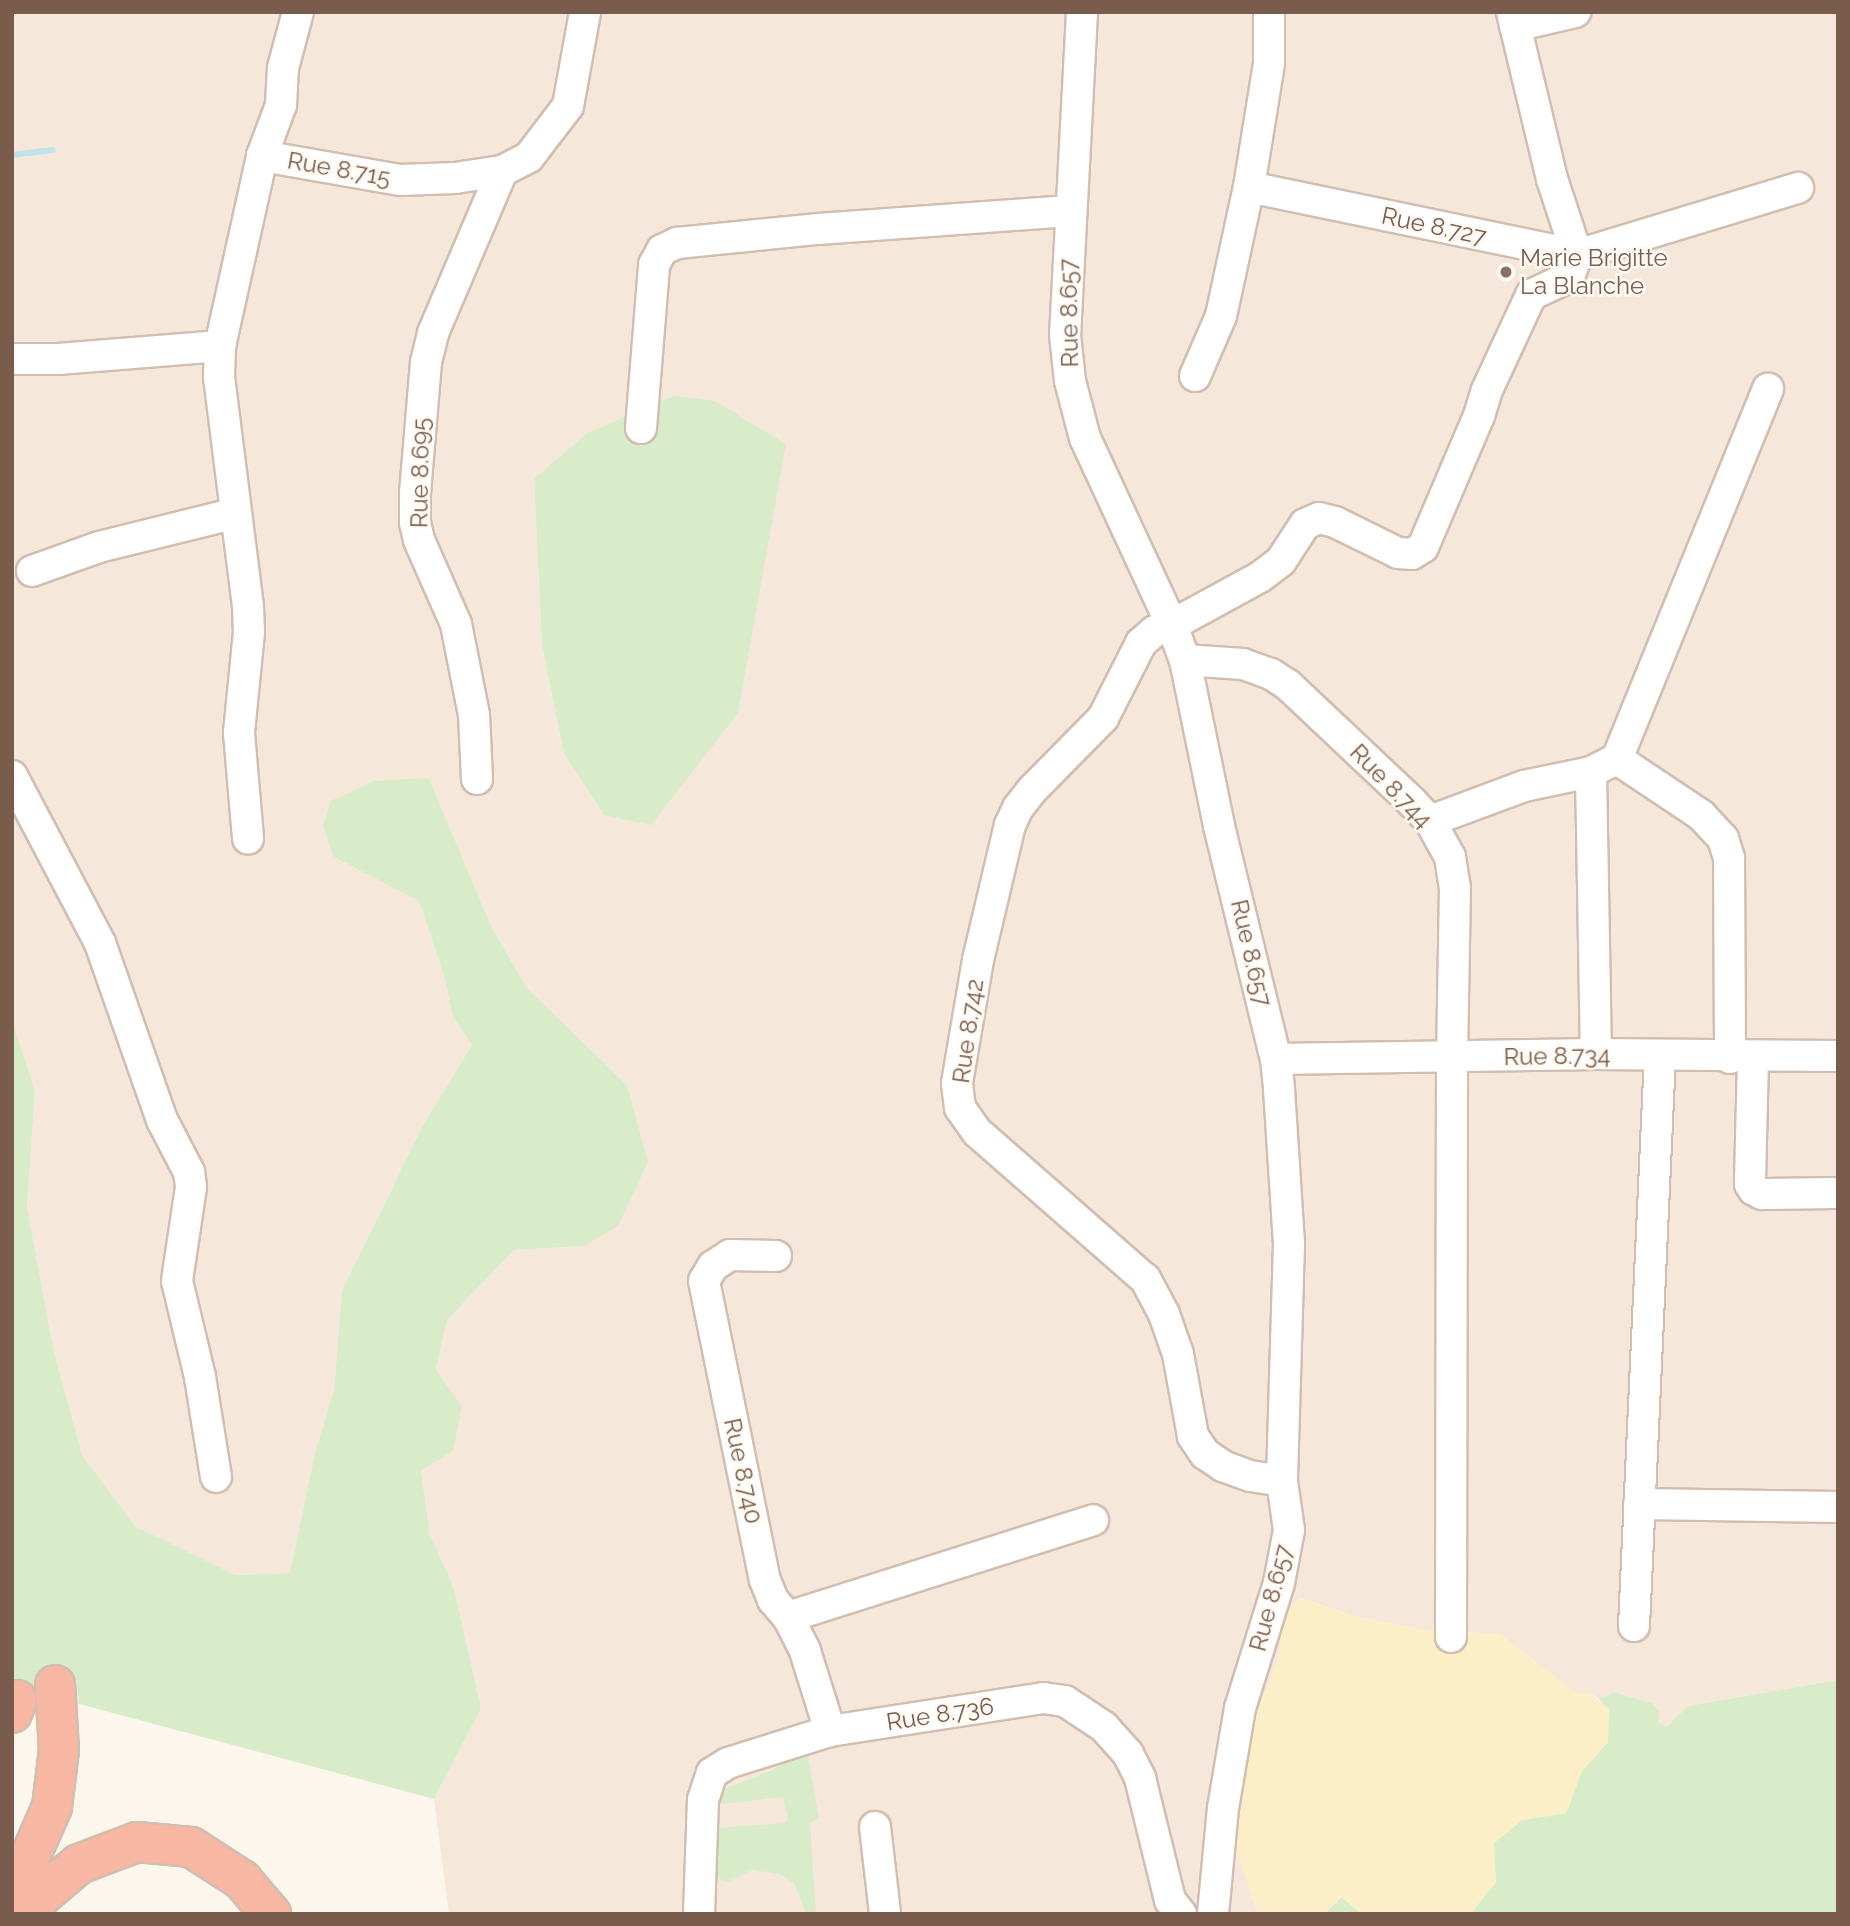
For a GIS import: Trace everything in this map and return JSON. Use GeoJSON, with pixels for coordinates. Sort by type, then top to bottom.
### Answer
{"type":"FeatureCollection","features":[{"type":"Feature","properties":{"kind":"highway"},"geometry":{"type":"LineString","coordinates":[[12,1840],[37,1767],[55,1685],[59,1749],[52,1807],[12,1898]]}},
{"type":"Feature","properties":{"kind":"highway"},"geometry":{"type":"LineString","coordinates":[[27,1914],[41,1896],[79,1864],[137,1842],[191,1847],[242,1880],[271,1914]]}},
{"type":"Feature","properties":{"kind":"street"},"geometry":{"type":"LineString","coordinates":[[261,156],[281,105],[284,68],[298,12]]}},
{"type":"Feature","properties":{"kind":"street","name":"Rue 8.715"},"geometry":{"type":"LineString","coordinates":[[248,839],[239,733],[249,632],[248,606],[219,377],[220,346],[261,156],[400,180],[455,178],[502,172],[529,157],[568,106],[584,12]]}},
{"type":"Feature","properties":{"kind":"street","name":"Rue 8.657"},"geometry":{"type":"LineString","coordinates":[[1083,12],[1069,211],[1065,335],[1076,410],[1085,438],[1172,625],[1185,660],[1219,827],[1276,1059],[1289,1243],[1282,1481],[1289,1530],[1279,1583],[1240,1708],[1223,1808],[1213,1914]]}},
{"type":"Feature","properties":{"kind":"street"},"geometry":{"type":"LineString","coordinates":[[1195,376],[1221,316],[1249,187],[1269,64],[1269,12]]}},
{"type":"Feature","properties":{"kind":"street"},"geometry":{"type":"LineString","coordinates":[[1575,12],[1513,19],[1552,179],[1577,256],[1798,188]]}},
{"type":"Feature","properties":{"kind":"street","name":"Rue 8.695"},"geometry":{"type":"LineString","coordinates":[[477,779],[474,715],[456,624],[419,540],[415,523],[415,494],[426,362],[433,333],[502,172]]}},
{"type":"Feature","properties":{"kind":"street","name":"Rue 8.727"},"geometry":{"type":"LineString","coordinates":[[1249,187],[1577,256]]}},
{"type":"Feature","properties":{"kind":"street"},"geometry":{"type":"LineString","coordinates":[[641,428],[654,265],[663,250],[677,243],[806,230],[1069,211]]}},
{"type":"Feature","properties":{"kind":"street","name":"Rue 8.742"},"geometry":{"type":"LineString","coordinates":[[1282,1481],[1250,1476],[1223,1466],[1205,1454],[1193,1436],[1178,1354],[1164,1314],[1145,1279],[977,1132],[960,1108],[957,1083],[974,987],[1010,825],[1018,808],[1033,789],[1103,718],[1141,643],[1155,631],[1172,625],[1260,577],[1281,561],[1305,524],[1319,518],[1398,553],[1412,554],[1423,547],[1487,390],[1531,295],[1569,277],[1577,256]]}},
{"type":"Feature","properties":{"kind":"street"},"geometry":{"type":"LineString","coordinates":[[12,359],[58,359],[220,346]]}},
{"type":"Feature","properties":{"kind":"street"},"geometry":{"type":"LineString","coordinates":[[1430,821],[1524,786],[1591,772],[1617,759],[1768,389]]}},
{"type":"Feature","properties":{"kind":"street"},"geometry":{"type":"LineString","coordinates":[[32,571],[99,547],[236,513]]}},
{"type":"Feature","properties":{"kind":"street","name":"Rue 8.744"},"geometry":{"type":"LineString","coordinates":[[1185,660],[1243,664],[1271,674],[1288,685],[1430,821],[1450,856],[1455,887],[1451,1059],[1451,1637]]}},
{"type":"Feature","properties":{"kind":"street"},"geometry":{"type":"LineString","coordinates":[[1617,759],[1701,815],[1723,839],[1729,858],[1741,1058],[1751,1184],[1754,1190],[1762,1194],[1838,1193]]}},
{"type":"Feature","properties":{"kind":"street"},"geometry":{"type":"LineString","coordinates":[[1591,772],[1596,1054]]}},
{"type":"Feature","properties":{"kind":"street"},"geometry":{"type":"LineString","coordinates":[[12,776],[100,943],[162,1120],[189,1172],[191,1187],[177,1281],[200,1377],[216,1477]]}},
{"type":"Feature","properties":{"kind":"street","name":"Rue 8.734"},"geometry":{"type":"LineString","coordinates":[[1276,1059],[1451,1059],[1596,1054],[1741,1058],[1838,1056]]}},
{"type":"Feature","properties":{"kind":"street"},"geometry":{"type":"LineString","coordinates":[[1634,1626],[1660,1056]]}},
{"type":"Feature","properties":{"kind":"street","name":"Rue 8.740"},"geometry":{"type":"LineString","coordinates":[[776,1256],[730,1255],[713,1266],[704,1281],[765,1580],[772,1600],[788,1617],[816,1679],[830,1731]]}},
{"type":"Feature","properties":{"kind":"street"},"geometry":{"type":"LineString","coordinates":[[1639,1504],[1838,1507]]}},
{"type":"Feature","properties":{"kind":"street"},"geometry":{"type":"LineString","coordinates":[[788,1617],[1093,1520]]}},
{"type":"Feature","properties":{"kind":"street","name":"Rue 8.736"},"geometry":{"type":"LineString","coordinates":[[699,1914],[703,1800],[712,1773],[728,1763],[830,1731],[1043,1698],[1065,1701],[1104,1727],[1128,1754],[1140,1778],[1170,1900],[1181,1914]]}},
{"type":"Feature","properties":{"kind":"street"},"geometry":{"type":"LineString","coordinates":[[875,1827],[885,1914]]}},
{"type":"Feature","properties":{"kind":"shaded area"},"geometry":{"type":"Polygon","coordinates":[[[12,12],[1838,12],[1838,1680],[1688,1706],[1666,1727],[1658,1722],[1658,1711],[1613,1692],[1599,1699],[1590,1693],[1576,1693],[1499,1634],[1423,1630],[1358,1617],[1300,1598],[1284,1619],[1278,1661],[1252,1725],[1234,1840],[1258,1914],[449,1914],[434,1799],[481,1708],[454,1588],[430,1536],[421,1469],[453,1451],[436,1370],[447,1320],[514,1250],[584,1246],[627,1085],[526,987],[491,926],[429,778],[334,857],[419,901],[444,975],[453,1017],[472,1045],[423,1125],[342,1291],[334,1390],[315,1454],[290,1573],[234,1575],[135,1526],[82,1455],[54,1352],[27,1207],[35,1091],[12,1020],[12,12]],[[673,396],[587,433],[534,479],[542,645],[564,754],[604,815],[673,396]]]}},
{"type":"Feature","properties":{"kind":"green space"},"geometry":{"type":"Polygon","coordinates":[[[673,396],[715,401],[786,444],[738,713],[651,825],[604,815],[564,754],[542,645],[534,479],[587,433],[673,396]]]}},
{"type":"Feature","properties":{"kind":"green space"},"geometry":{"type":"Polygon","coordinates":[[[429,778],[491,926],[526,987],[627,1085],[648,1162],[618,1226],[584,1246],[514,1250],[447,1320],[436,1370],[462,1406],[453,1451],[421,1470],[430,1535],[454,1588],[481,1708],[434,1799],[12,1686],[12,1020],[35,1091],[27,1207],[54,1352],[82,1455],[135,1526],[235,1575],[290,1573],[315,1453],[334,1390],[342,1291],[423,1125],[472,1045],[453,1017],[444,975],[419,901],[334,857],[323,826],[331,801],[374,781],[429,778]]]}},
{"type":"Feature","properties":{"kind":"green space"},"geometry":{"type":"Polygon","coordinates":[[[1838,1680],[1838,1914],[1470,1914],[1496,1882],[1493,1843],[1522,1820],[1566,1813],[1582,1771],[1608,1742],[1608,1710],[1599,1699],[1613,1692],[1651,1703],[1659,1711],[1658,1722],[1666,1727],[1688,1706],[1838,1680]]]}},
{"type":"Feature","properties":{"kind":"green space"},"geometry":{"type":"Polygon","coordinates":[[[796,1754],[808,1756],[819,1818],[810,1823],[816,1914],[806,1914],[795,1884],[780,1874],[752,1870],[728,1882],[721,1880],[716,1872],[717,1828],[784,1823],[788,1819],[783,1797],[721,1804],[718,1797],[726,1788],[773,1770],[796,1754]]]}},
{"type":"Feature","properties":{"kind":"green space"},"geometry":{"type":"Polygon","coordinates":[[[1342,1897],[1361,1914],[1324,1914],[1342,1897]]]}},
{"type":"Feature","properties":{"kind":"sand"},"geometry":{"type":"Polygon","coordinates":[[[1299,1598],[1358,1617],[1423,1630],[1499,1634],[1576,1693],[1590,1693],[1609,1709],[1608,1742],[1582,1771],[1566,1813],[1522,1820],[1494,1843],[1496,1882],[1470,1914],[1361,1914],[1342,1897],[1324,1914],[1258,1914],[1234,1840],[1252,1725],[1278,1661],[1284,1619],[1299,1598]]]}},
{"type":"Feature","properties":{"kind":"waterway"},"geometry":{"type":"LineString","coordinates":[[12,155],[53,150]]}},
{"type":"Feature","properties":{"kind":"place","name":"Marie Brigitte La Blanche"},"geometry":{"type":"Point","coordinates":[1506,272]}}]}
